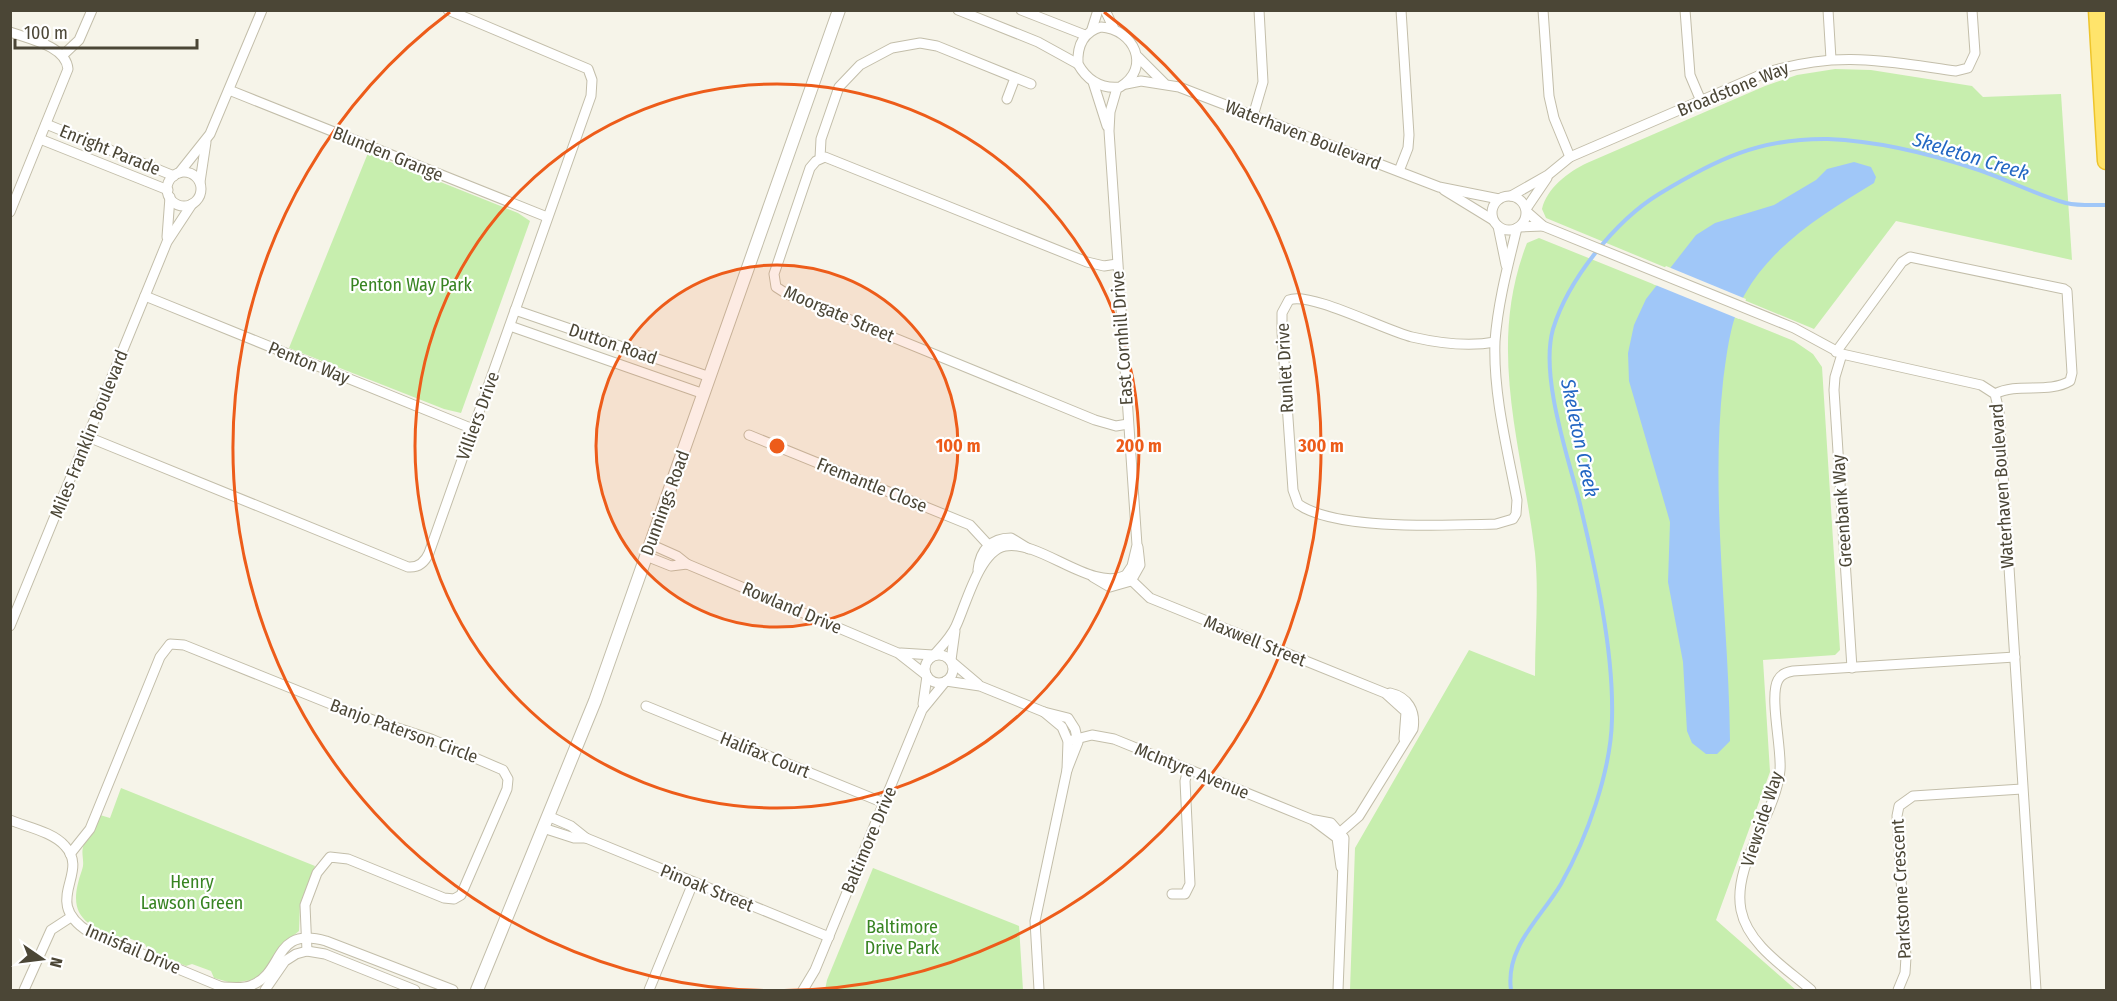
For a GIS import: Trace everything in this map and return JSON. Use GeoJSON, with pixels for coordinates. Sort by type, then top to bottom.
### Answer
{"type":"FeatureCollection","features":[{"type":"Feature","properties":{"kind":"highway"},"geometry":{"type":"LineString","coordinates":[[2097,10],[2106,161]]}},
{"type":"Feature","properties":{"kind":"street"},"geometry":{"type":"LineString","coordinates":[[63,55],[79,40],[92,10]]}},
{"type":"Feature","properties":{"kind":"street"},"geometry":{"type":"LineString","coordinates":[[207,140],[176,175],[169,193],[182,206],[192,204],[199,197],[207,140],[262,10]]}},
{"type":"Feature","properties":{"kind":"street","name":"Villiers Drive"},"geometry":{"type":"LineString","coordinates":[[88,437],[411,567],[424,562],[591,96],[592,80],[588,69],[448,10]]}},
{"type":"Feature","properties":{"kind":"street","name":"Dunnings Road"},"geometry":{"type":"LineString","coordinates":[[477,990],[595,701],[839,10]]}},
{"type":"Feature","properties":{"kind":"street"},"geometry":{"type":"LineString","coordinates":[[958,10],[1038,42],[1077,64],[1093,82],[1122,86],[1137,68],[1137,57],[1133,44],[1114,29],[1105,10]]}},
{"type":"Feature","properties":{"kind":"street"},"geometry":{"type":"LineString","coordinates":[[1021,10],[1089,32],[1101,27],[1114,29]]}},
{"type":"Feature","properties":{"kind":"street"},"geometry":{"type":"LineString","coordinates":[[1077,64],[1078,50],[1098,10]]}},
{"type":"Feature","properties":{"kind":"street"},"geometry":{"type":"LineString","coordinates":[[1253,116],[1263,81],[1259,10]]}},
{"type":"Feature","properties":{"kind":"street"},"geometry":{"type":"LineString","coordinates":[[1399,171],[1408,148],[1409,135],[1401,10]]}},
{"type":"Feature","properties":{"kind":"street"},"geometry":{"type":"LineString","coordinates":[[1544,10],[1549,96],[1570,157]]}},
{"type":"Feature","properties":{"kind":"street"},"geometry":{"type":"LineString","coordinates":[[1685,10],[1690,75],[1701,101]]}},
{"type":"Feature","properties":{"kind":"street"},"geometry":{"type":"LineString","coordinates":[[1828,10],[1831,59]]}},
{"type":"Feature","properties":{"kind":"street","name":"Broadstone Way"},"geometry":{"type":"LineString","coordinates":[[1511,196],[1548,176],[1570,157],[1765,73],[1791,65],[1831,59],[1880,59],[1956,71],[1968,68],[1975,53],[1972,10]]}},
{"type":"Feature","properties":{"kind":"street"},"geometry":{"type":"LineString","coordinates":[[10,32],[63,55],[68,69],[10,212]]}},
{"type":"Feature","properties":{"kind":"street"},"geometry":{"type":"LineString","coordinates":[[1031,84],[938,46],[920,44],[892,48],[860,65],[839,87],[821,139],[820,158],[830,157],[1087,262],[1104,266],[1117,264]]}},
{"type":"Feature","properties":{"kind":"street","name":"Waterhaven Boulevard"},"geometry":{"type":"LineString","coordinates":[[1137,57],[1166,84]]}},
{"type":"Feature","properties":{"kind":"street"},"geometry":{"type":"LineString","coordinates":[[1007,99],[1015,78]]}},
{"type":"Feature","properties":{"kind":"street","name":"Waterhaven Boulevard"},"geometry":{"type":"LineString","coordinates":[[1122,86],[1141,81],[1166,84],[1439,187],[1496,223]]}},
{"type":"Feature","properties":{"kind":"street","name":"East Cornhill Drive"},"geometry":{"type":"LineString","coordinates":[[1093,82],[1109,131]]}},
{"type":"Feature","properties":{"kind":"street","name":"East Cornhill Drive"},"geometry":{"type":"LineString","coordinates":[[1122,86],[1110,112],[1109,131],[1128,424],[1140,565],[1129,578]]}},
{"type":"Feature","properties":{"kind":"street","name":"Blunden Grange"},"geometry":{"type":"LineString","coordinates":[[229,90],[547,217]]}},
{"type":"Feature","properties":{"kind":"street","name":"Enright Parade"},"geometry":{"type":"LineString","coordinates":[[46,124],[176,175]]}},
{"type":"Feature","properties":{"kind":"street","name":"Enright Parade"},"geometry":{"type":"LineString","coordinates":[[40,139],[169,193]]}},
{"type":"Feature","properties":{"kind":"street","name":"Moorgate Street"},"geometry":{"type":"LineString","coordinates":[[820,158],[810,168],[776,267],[774,282],[781,291],[1095,420],[1116,426],[1128,424]]}},
{"type":"Feature","properties":{"kind":"street"},"geometry":{"type":"LineString","coordinates":[[176,175],[193,175],[200,182]]}},
{"type":"Feature","properties":{"kind":"street","name":"Broadstone Way"},"geometry":{"type":"LineString","coordinates":[[1526,210],[1548,176]]}},
{"type":"Feature","properties":{"kind":"street","name":"Waterhaven Boulevard"},"geometry":{"type":"LineString","coordinates":[[1439,187],[1499,199]]}},
{"type":"Feature","properties":{"kind":"street","name":"Miles Franklin Boulevard"},"geometry":{"type":"LineString","coordinates":[[167,242],[169,193]]}},
{"type":"Feature","properties":{"kind":"street"},"geometry":{"type":"LineString","coordinates":[[1495,342],[1506,267],[1526,210],[1520,199],[1511,196],[1499,199],[1492,210],[1506,267]]}},
{"type":"Feature","properties":{"kind":"street","name":"Miles Franklin Boulevard"},"geometry":{"type":"LineString","coordinates":[[10,626],[167,242],[192,204]]}},
{"type":"Feature","properties":{"kind":"street","name":"Waterhaven Boulevard"},"geometry":{"type":"LineString","coordinates":[[1526,210],[1543,226],[1771,318],[1839,353],[1981,385],[1995,394],[1999,411],[2036,990]]}},
{"type":"Feature","properties":{"kind":"street"},"geometry":{"type":"LineString","coordinates":[[1496,223],[1510,230],[1519,227]]}},
{"type":"Feature","properties":{"kind":"street","name":"Waterhaven Boulevard"},"geometry":{"type":"LineString","coordinates":[[1519,227],[1543,226]]}},
{"type":"Feature","properties":{"kind":"street"},"geometry":{"type":"LineString","coordinates":[[1839,353],[1902,262],[1915,257],[2067,291],[2071,377],[2066,383],[2012,388],[1995,394]]}},
{"type":"Feature","properties":{"kind":"street","name":"Penton Way"},"geometry":{"type":"LineString","coordinates":[[145,296],[473,429]]}},
{"type":"Feature","properties":{"kind":"street","name":"Runlet Drive"},"geometry":{"type":"LineString","coordinates":[[1288,300],[1308,300],[1411,337],[1444,343],[1495,342],[1496,377],[1517,500],[1513,519],[1503,524],[1380,525],[1306,509],[1296,501],[1293,490],[1282,332],[1282,313],[1288,300]]}},
{"type":"Feature","properties":{"kind":"street","name":"Dutton Road"},"geometry":{"type":"LineString","coordinates":[[515,310],[710,377]]}},
{"type":"Feature","properties":{"kind":"street","name":"Dutton Road"},"geometry":{"type":"LineString","coordinates":[[510,326],[704,394]]}},
{"type":"Feature","properties":{"kind":"street","name":"Greenbank Way"},"geometry":{"type":"LineString","coordinates":[[1839,353],[1834,390],[1852,668]]}},
{"type":"Feature","properties":{"kind":"street","name":"Fremantle Close"},"geometry":{"type":"LineString","coordinates":[[749,435],[970,525],[992,547]]}},
{"type":"Feature","properties":{"kind":"street"},"geometry":{"type":"LineString","coordinates":[[945,682],[953,671],[951,661],[956,628],[977,575],[981,556],[992,547],[1011,538],[1031,550],[1086,573],[1110,587],[1129,578]]}},
{"type":"Feature","properties":{"kind":"street","name":"Rowland Drive"},"geometry":{"type":"LineString","coordinates":[[648,550],[677,556],[687,564],[898,652],[934,655]]}},
{"type":"Feature","properties":{"kind":"street","name":"Maxwell Street"},"geometry":{"type":"LineString","coordinates":[[1129,578],[1143,594],[1158,602],[1402,698],[1411,709],[1413,729],[1404,739],[1359,816],[1338,835]]}},
{"type":"Feature","properties":{"kind":"street"},"geometry":{"type":"LineString","coordinates":[[956,628],[926,664],[926,676],[935,683],[980,686],[1044,712],[1073,739],[1035,921],[1039,990]]}},
{"type":"Feature","properties":{"kind":"street","name":"Banjo Paterson Circle"},"geometry":{"type":"LineString","coordinates":[[70,854],[90,829],[160,657],[170,644],[184,645],[358,716],[431,739],[503,770],[508,779],[507,789],[461,895],[454,899],[444,898],[348,859],[330,857],[317,873],[305,905],[307,951]]}},
{"type":"Feature","properties":{"kind":"street","name":"Rowland Drive"},"geometry":{"type":"LineString","coordinates":[[898,652],[926,676]]}},
{"type":"Feature","properties":{"kind":"street"},"geometry":{"type":"LineString","coordinates":[[934,655],[942,654],[980,686]]}},
{"type":"Feature","properties":{"kind":"street","name":"Viewside Way"},"geometry":{"type":"LineString","coordinates":[[1811,990],[1759,945],[1750,933],[1741,910],[1741,887],[1780,771],[1776,700],[1777,681],[1780,676],[1793,671],[2014,657]]}},
{"type":"Feature","properties":{"kind":"street","name":"Baltimore Drive"},"geometry":{"type":"LineString","coordinates":[[803,990],[815,970],[922,710],[926,676]]}},
{"type":"Feature","properties":{"kind":"street","name":"Baltimore Drive"},"geometry":{"type":"LineString","coordinates":[[922,710],[945,682]]}},
{"type":"Feature","properties":{"kind":"street","name":"Halifax Court"},"geometry":{"type":"LineString","coordinates":[[646,706],[884,803]]}},
{"type":"Feature","properties":{"kind":"street","name":"McIntyre Avenue"},"geometry":{"type":"LineString","coordinates":[[1073,739],[1092,735],[1114,739],[1313,820],[1331,824],[1338,835]]}},
{"type":"Feature","properties":{"kind":"street"},"geometry":{"type":"LineString","coordinates":[[1172,894],[1185,894],[1190,884],[1185,781],[1188,769]]}},
{"type":"Feature","properties":{"kind":"street","name":"Parkstone Crescent"},"geometry":{"type":"LineString","coordinates":[[1898,990],[1905,973],[1906,957],[1897,816],[1899,806],[1913,796],[2022,789]]}},
{"type":"Feature","properties":{"kind":"street"},"geometry":{"type":"LineString","coordinates":[[10,820],[57,839],[70,854]]}},
{"type":"Feature","properties":{"kind":"street","name":"Pinoak Street"},"geometry":{"type":"LineString","coordinates":[[545,822],[571,826],[586,838],[829,937]]}},
{"type":"Feature","properties":{"kind":"street"},"geometry":{"type":"LineString","coordinates":[[1338,835],[1345,850],[1341,867],[1338,990]]}},
{"type":"Feature","properties":{"kind":"street","name":"Innisfail Drive"},"geometry":{"type":"LineString","coordinates":[[70,854],[74,863],[66,899],[71,917],[77,925],[226,989],[256,987],[285,946],[307,938]]}},
{"type":"Feature","properties":{"kind":"street"},"geometry":{"type":"LineString","coordinates":[[649,990],[693,883]]}},
{"type":"Feature","properties":{"kind":"street"},"geometry":{"type":"LineString","coordinates":[[24,990],[43,943],[51,930],[71,917]]}},
{"type":"Feature","properties":{"kind":"street"},"geometry":{"type":"LineString","coordinates":[[307,938],[326,941],[453,990]]}},
{"type":"Feature","properties":{"kind":"street"},"geometry":{"type":"LineString","coordinates":[[265,990],[285,961],[296,954],[307,951],[325,954],[415,990]]}},
{"type":"Feature","properties":{"kind":"street","name":"Baltimore Drive"},"geometry":{"type":"LineString","coordinates":[[811,990],[815,970]]}},
{"type":"Feature","properties":{"kind":"green space"},"geometry":{"type":"Polygon","coordinates":[[[1835,69],[1871,70],[1972,86],[1983,97],[2061,94],[2072,260],[1896,221],[1814,329],[1546,218],[1542,209],[1548,194],[1566,176],[1587,163],[1765,86],[1797,75],[1835,69]]]}},
{"type":"Feature","properties":{"kind":"green space","name":"Penton Way Park"},"geometry":{"type":"Polygon","coordinates":[[[368,153],[518,213],[530,221],[461,413],[444,409],[289,348],[368,153]]]}},
{"type":"Feature","properties":{"kind":"green space"},"geometry":{"type":"Polygon","coordinates":[[[1539,238],[1794,341],[1813,354],[1822,367],[1840,650],[1835,655],[1763,660],[1770,772],[1716,920],[1796,990],[1350,990],[1355,848],[1469,650],[1535,676],[1537,599],[1535,553],[1516,436],[1508,359],[1509,321],[1515,282],[1527,243],[1539,238]]]}},
{"type":"Feature","properties":{"kind":"green space","name":"Henry Lawson Green"},"geometry":{"type":"Polygon","coordinates":[[[121,788],[315,866],[300,904],[299,931],[281,946],[262,974],[251,980],[232,983],[214,978],[211,971],[192,964],[186,966],[148,951],[145,944],[128,938],[122,940],[97,929],[81,916],[76,898],[83,867],[83,847],[100,815],[110,818],[121,788]]]}},
{"type":"Feature","properties":{"kind":"green space","name":"Baltimore Drive Park"},"geometry":{"type":"Polygon","coordinates":[[[873,868],[1019,926],[1023,990],[825,990],[827,980],[873,868]]]}},
{"type":"Feature","properties":{"kind":"water"},"geometry":{"type":"Polygon","coordinates":[[[1854,162],[1871,167],[1876,177],[1874,183],[1819,218],[1770,259],[1745,294],[1733,326],[1723,382],[1718,471],[1730,741],[1717,754],[1706,754],[1692,743],[1687,731],[1683,662],[1668,582],[1670,522],[1629,381],[1628,353],[1634,325],[1646,299],[1696,235],[1715,223],[1774,205],[1816,180],[1827,169],[1854,162]]]}},
{"type":"Feature","properties":{"kind":"pier"},"geometry":{"type":"Polygon","coordinates":[[[1666,266],[1746,299],[1739,319],[1653,284],[1666,266]]]}},
{"type":"Feature","properties":{"kind":"waterway","name":"Skeleton Creek"},"geometry":{"type":"LineString","coordinates":[[1511,990],[1513,960],[1519,947],[1561,884],[1580,846],[1596,804],[1611,739],[1612,693],[1607,637],[1585,526],[1552,391],[1550,369],[1553,329],[1560,310],[1595,253],[1626,220],[1659,194],[1719,161],[1780,142],[1847,140],[1904,149],[1979,170],[2066,203],[2106,205]]}}]}
